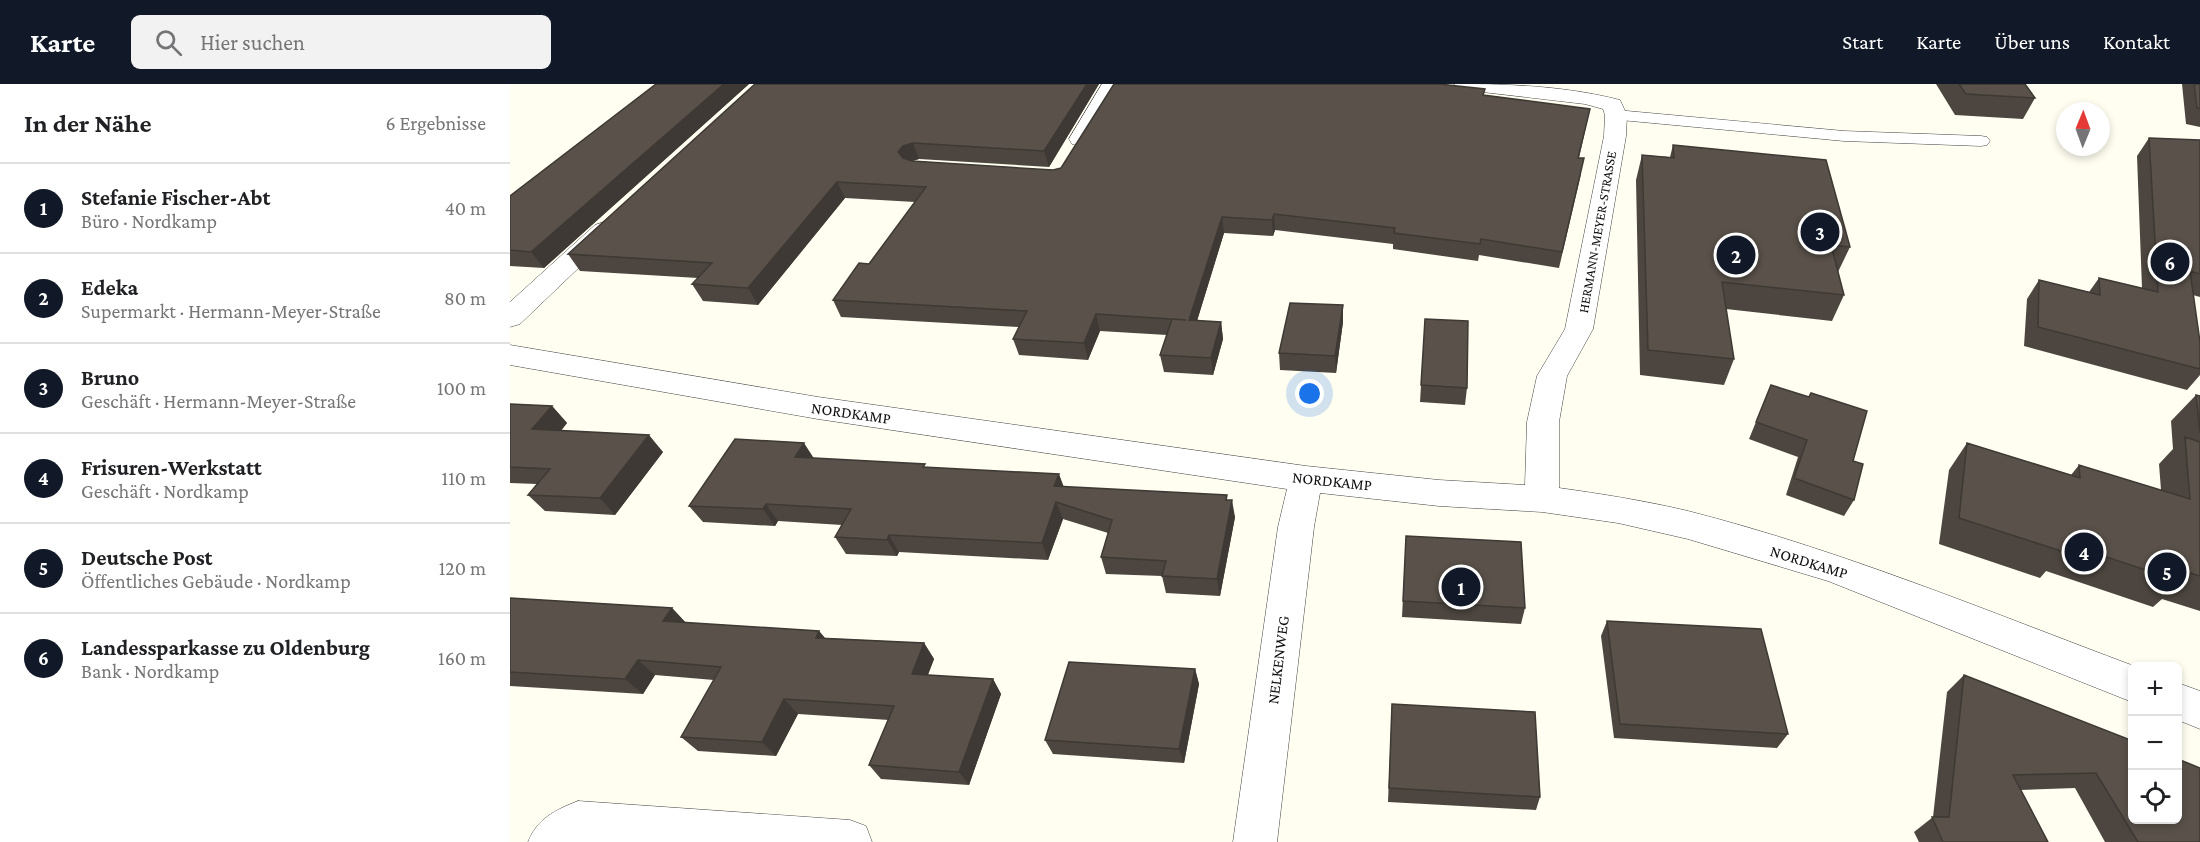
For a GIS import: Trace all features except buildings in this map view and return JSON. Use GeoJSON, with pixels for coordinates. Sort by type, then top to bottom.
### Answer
{"type":"FeatureCollection","features":[{"type":"Feature","properties":{"kind":"street"},"geometry":{"type":"LineString","coordinates":[[1068,159],[1113,84]]}},
{"type":"Feature","properties":{"kind":"street"},"geometry":{"type":"LineString","coordinates":[[1465,84],[1617,103]]}},
{"type":"Feature","properties":{"kind":"street","name":"HERMANN-MEYER-STRASSE"},"geometry":{"type":"LineString","coordinates":[[1542,499],[1543,422],[1552,376],[1580,329],[1609,171],[1617,103]]}},
{"type":"Feature","properties":{"kind":"street"},"geometry":{"type":"LineString","coordinates":[[510,318],[618,216]]}},
{"type":"Feature","properties":{"kind":"street","name":"NORDKAMP"},"geometry":{"type":"LineString","coordinates":[[510,355],[818,408],[1306,479],[1438,493],[1542,499],[1618,510],[1688,525],[1836,569],[2128,682]]}},
{"type":"Feature","properties":{"kind":"street","name":"NELKENWEG"},"geometry":{"type":"LineString","coordinates":[[1255,842],[1296,527],[1306,479]]}},
{"type":"Feature","properties":{"kind":"street"},"geometry":{"type":"LineString","coordinates":[[2182,703],[2200,710]]}},
{"type":"Feature","properties":{"kind":"street"},"geometry":{"type":"LineString","coordinates":[[550,842],[579,823],[850,842]]}},
{"type":"Feature","properties":{"kind":"lane"},"geometry":{"type":"LineString","coordinates":[[1617,103],[1844,135],[1981,141]]}},
{"type":"Feature","properties":{"kind":"place","name":"Bruno"},"geometry":{"type":"Point","coordinates":[1820,232]}},
{"type":"Feature","properties":{"kind":"place","name":"Edeka"},"geometry":{"type":"Point","coordinates":[1736,255]}},
{"type":"Feature","properties":{"kind":"place","name":"Landessparkasse zu Oldenburg"},"geometry":{"type":"Point","coordinates":[2170,262]}},
{"type":"Feature","properties":{"kind":"place","name":"Frisuren-Werkstatt"},"geometry":{"type":"Point","coordinates":[2084,552]}},
{"type":"Feature","properties":{"kind":"place","name":"Deutsche Post"},"geometry":{"type":"Point","coordinates":[2167,572]}},
{"type":"Feature","properties":{"kind":"place","name":"Stefanie Fischer-Abt"},"geometry":{"type":"Point","coordinates":[1461,587]}}]}
